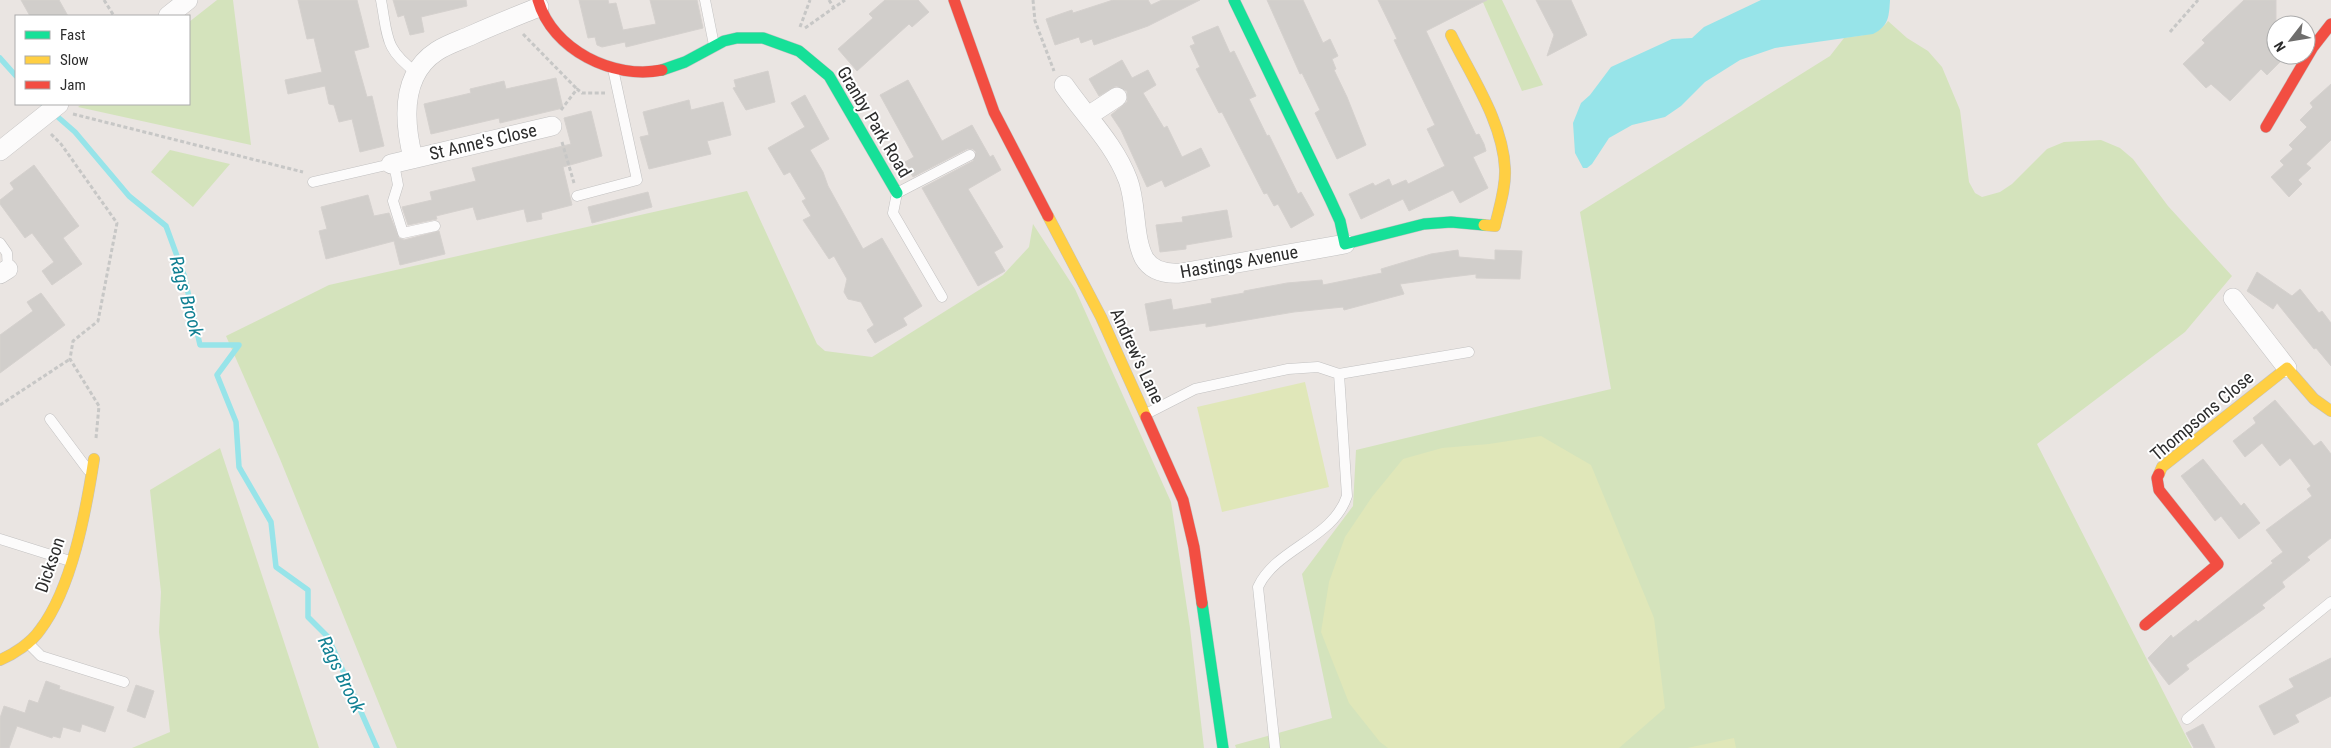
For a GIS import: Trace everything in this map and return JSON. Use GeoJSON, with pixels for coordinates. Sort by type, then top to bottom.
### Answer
{"type":"FeatureCollection","features":[{"type":"Feature","properties":{"kind":"street"},"geometry":{"type":"LineString","coordinates":[[169,15],[188,0]]}},
{"type":"Feature","properties":{"kind":"street","name":"Andrew's Lane"},"geometry":{"type":"LineString","coordinates":[[954,0],[994,112],[1101,317],[1183,500],[1194,547],[1223,748]]}},
{"type":"Feature","properties":{"kind":"street"},"geometry":{"type":"LineString","coordinates":[[1234,0],[1330,199],[1340,222],[1345,244]]}},
{"type":"Feature","properties":{"kind":"street","name":"St Anne's Close"},"geometry":{"type":"LineString","coordinates":[[413,158],[407,133],[406,116],[408,93],[417,73],[437,51],[539,4]]}},
{"type":"Feature","properties":{"kind":"street","name":"Granby Park Road"},"geometry":{"type":"LineString","coordinates":[[539,4],[558,35],[577,52],[613,68],[637,73],[662,70],[683,63],[714,46],[736,38],[760,37],[783,42],[817,64],[829,76],[897,194]]}},
{"type":"Feature","properties":{"kind":"street"},"geometry":{"type":"LineString","coordinates":[[2266,127],[2313,47],[2331,24]]}},
{"type":"Feature","properties":{"kind":"street","name":"Hastings Avenue"},"geometry":{"type":"LineString","coordinates":[[1064,86],[1112,147],[1121,163],[1134,201],[1144,258],[1158,271],[1181,274],[1345,244],[1412,226],[1435,222],[1495,226],[1505,169],[1502,150],[1451,35]]}},
{"type":"Feature","properties":{"kind":"street"},"geometry":{"type":"LineString","coordinates":[[1088,116],[1117,97]]}},
{"type":"Feature","properties":{"kind":"street"},"geometry":{"type":"LineString","coordinates":[[0,151],[56,106]]}},
{"type":"Feature","properties":{"kind":"street","name":"St Anne's Close"},"geometry":{"type":"LineString","coordinates":[[393,164],[556,126]]}},
{"type":"Feature","properties":{"kind":"street"},"geometry":{"type":"LineString","coordinates":[[2233,298],[2287,368],[2314,399],[2331,410]]}},
{"type":"Feature","properties":{"kind":"street","name":"Thompsons Close"},"geometry":{"type":"LineString","coordinates":[[2145,625],[2218,564],[2164,498],[2157,485],[2158,473],[2162,467],[2287,368]]}},
{"type":"Feature","properties":{"kind":"street","name":"Dickson"},"geometry":{"type":"LineString","coordinates":[[0,660],[13,654],[28,642],[46,623],[56,604],[85,518],[94,459]]}},
{"type":"Feature","properties":{"kind":"lane"},"geometry":{"type":"LineString","coordinates":[[380,0],[389,43],[394,54],[417,73]]}},
{"type":"Feature","properties":{"kind":"lane"},"geometry":{"type":"LineString","coordinates":[[705,0],[714,46]]}},
{"type":"Feature","properties":{"kind":"lane"},"geometry":{"type":"LineString","coordinates":[[577,196],[637,180],[613,68]]}},
{"type":"Feature","properties":{"kind":"lane"},"geometry":{"type":"LineString","coordinates":[[942,297],[893,213],[897,194],[970,155]]}},
{"type":"Feature","properties":{"kind":"lane"},"geometry":{"type":"LineString","coordinates":[[313,182],[393,164],[398,184],[393,201],[403,234],[435,226]]}},
{"type":"Feature","properties":{"kind":"lane"},"geometry":{"type":"LineString","coordinates":[[0,243],[7,253],[4,271]]}},
{"type":"Feature","properties":{"kind":"lane"},"geometry":{"type":"LineString","coordinates":[[1145,415],[1195,389],[1288,368],[1318,367],[1339,374],[1469,352]]}},
{"type":"Feature","properties":{"kind":"lane"},"geometry":{"type":"LineString","coordinates":[[1275,748],[1258,587],[1264,575],[1316,535],[1344,505],[1347,496],[1339,374]]}},
{"type":"Feature","properties":{"kind":"lane"},"geometry":{"type":"LineString","coordinates":[[50,419],[92,474]]}},
{"type":"Feature","properties":{"kind":"lane"},"geometry":{"type":"LineString","coordinates":[[0,538],[70,561]]}},
{"type":"Feature","properties":{"kind":"lane"},"geometry":{"type":"LineString","coordinates":[[2187,719],[2331,602]]}},
{"type":"Feature","properties":{"kind":"lane"},"geometry":{"type":"LineString","coordinates":[[28,642],[41,656],[124,682]]}},
{"type":"Feature","properties":{"kind":"path"},"geometry":{"type":"LineString","coordinates":[[104,0],[113,15]]}},
{"type":"Feature","properties":{"kind":"path"},"geometry":{"type":"LineString","coordinates":[[810,0],[798,33],[845,0]]}},
{"type":"Feature","properties":{"kind":"path"},"geometry":{"type":"LineString","coordinates":[[829,0],[834,8]]}},
{"type":"Feature","properties":{"kind":"path"},"geometry":{"type":"LineString","coordinates":[[1033,0],[1035,22],[1042,43],[1059,81],[1064,86]]}},
{"type":"Feature","properties":{"kind":"path"},"geometry":{"type":"LineString","coordinates":[[2170,32],[2198,0]]}},
{"type":"Feature","properties":{"kind":"path"},"geometry":{"type":"LineString","coordinates":[[577,196],[556,126],[576,88],[582,93],[618,93]]}},
{"type":"Feature","properties":{"kind":"path"},"geometry":{"type":"LineString","coordinates":[[56,106],[303,172],[312,170]]}},
{"type":"Feature","properties":{"kind":"path"},"geometry":{"type":"LineString","coordinates":[[38,121],[61,144],[117,223],[98,321],[73,341],[70,359],[99,406],[94,459]]}},
{"type":"Feature","properties":{"kind":"path"},"geometry":{"type":"LineString","coordinates":[[0,404],[70,359]]}},
{"type":"Feature","properties":{"kind":"green space"},"geometry":{"type":"Polygon","coordinates":[[[217,0],[233,0],[251,145],[78,107],[81,105],[190,105],[190,21],[217,0]]]}},
{"type":"Feature","properties":{"kind":"green space"},"geometry":{"type":"Polygon","coordinates":[[[1482,0],[1502,0],[1543,85],[1522,91],[1482,0]]]}},
{"type":"Feature","properties":{"kind":"green space"},"geometry":{"type":"Polygon","coordinates":[[[1888,21],[1907,38],[1928,51],[1942,67],[1960,110],[1969,182],[1975,193],[1982,197],[2000,192],[2012,184],[2047,149],[2064,142],[2101,140],[2120,148],[2133,159],[2168,206],[2232,276],[2185,332],[2037,444],[2192,748],[1236,748],[1235,745],[1332,718],[1302,574],[1353,506],[1356,450],[1611,389],[1580,212],[1830,56],[1844,38],[1874,32],[1879,30],[1888,21]]]}},
{"type":"Feature","properties":{"kind":"green space"},"geometry":{"type":"Polygon","coordinates":[[[170,150],[230,164],[193,207],[151,172],[170,150]]]}},
{"type":"Feature","properties":{"kind":"green space"},"geometry":{"type":"Polygon","coordinates":[[[747,191],[817,344],[825,351],[872,357],[1003,275],[1029,247],[1033,224],[1075,289],[1171,502],[1190,628],[1204,748],[397,748],[280,459],[226,336],[329,285],[747,191]]]}},
{"type":"Feature","properties":{"kind":"green space"},"geometry":{"type":"Polygon","coordinates":[[[1305,382],[1329,487],[1222,512],[1197,407],[1305,382]]]}},
{"type":"Feature","properties":{"kind":"green space"},"geometry":{"type":"Polygon","coordinates":[[[1541,436],[1591,465],[1654,618],[1665,708],[1619,748],[1388,748],[1380,742],[1349,703],[1321,632],[1329,582],[1345,537],[1372,497],[1403,459],[1442,448],[1489,444],[1541,436]]]}},
{"type":"Feature","properties":{"kind":"green space"},"geometry":{"type":"Polygon","coordinates":[[[220,448],[319,748],[132,748],[170,732],[159,632],[161,592],[150,490],[220,448]]]}},
{"type":"Feature","properties":{"kind":"green space"},"geometry":{"type":"Polygon","coordinates":[[[1734,738],[1736,748],[1687,748],[1734,738]]]}},
{"type":"Feature","properties":{"kind":"water"},"geometry":{"type":"Polygon","coordinates":[[[1761,0],[1890,0],[1885,24],[1873,34],[1775,48],[1740,60],[1705,82],[1681,106],[1665,117],[1632,125],[1609,138],[1592,164],[1587,168],[1583,168],[1575,153],[1573,123],[1581,103],[1590,95],[1611,67],[1672,39],[1692,38],[1704,27],[1761,0]]]}},
{"type":"Feature","properties":{"kind":"building"},"geometry":{"type":"Polygon","coordinates":[[[21,0],[59,0],[67,15],[29,15],[21,0]]]}},
{"type":"Feature","properties":{"kind":"building"},"geometry":{"type":"Polygon","coordinates":[[[298,0],[357,0],[369,47],[354,51],[367,97],[372,96],[384,146],[360,152],[352,119],[339,122],[334,105],[329,104],[325,86],[288,94],[285,80],[322,72],[314,38],[307,39],[298,0]]]}},
{"type":"Feature","properties":{"kind":"building"},"geometry":{"type":"Polygon","coordinates":[[[393,0],[466,0],[467,6],[421,17],[424,32],[410,35],[404,15],[398,17],[393,0]]]}},
{"type":"Feature","properties":{"kind":"building"},"geometry":{"type":"Polygon","coordinates":[[[579,0],[608,0],[609,4],[616,3],[623,30],[656,24],[650,0],[697,0],[703,28],[626,47],[625,42],[602,47],[597,45],[595,37],[588,38],[579,0]]]}},
{"type":"Feature","properties":{"kind":"building"},"geometry":{"type":"Polygon","coordinates":[[[885,0],[918,0],[929,12],[912,27],[909,24],[857,71],[838,49],[873,18],[869,14],[885,0]]]}},
{"type":"Feature","properties":{"kind":"building"},"geometry":{"type":"Polygon","coordinates":[[[1113,0],[1148,0],[1151,5],[1162,0],[1200,0],[1148,26],[1094,45],[1092,39],[1081,43],[1079,37],[1055,45],[1046,19],[1072,10],[1073,13],[1113,0]]]}},
{"type":"Feature","properties":{"kind":"building"},"geometry":{"type":"Polygon","coordinates":[[[1267,0],[1303,0],[1323,43],[1330,39],[1338,56],[1332,59],[1336,69],[1334,70],[1366,145],[1337,159],[1315,113],[1320,110],[1302,73],[1300,74],[1267,0]]]}},
{"type":"Feature","properties":{"kind":"building"},"geometry":{"type":"Polygon","coordinates":[[[1378,0],[1487,0],[1426,31],[1476,135],[1479,134],[1484,144],[1486,151],[1473,157],[1488,188],[1460,203],[1453,190],[1409,211],[1403,199],[1361,219],[1349,194],[1373,183],[1375,186],[1389,179],[1392,186],[1406,180],[1408,184],[1445,166],[1427,129],[1435,125],[1394,40],[1397,39],[1378,0]]]}},
{"type":"Feature","properties":{"kind":"building"},"geometry":{"type":"Polygon","coordinates":[[[1536,0],[1571,0],[1587,35],[1547,56],[1554,35],[1536,0]]]}},
{"type":"Feature","properties":{"kind":"building"},"geometry":{"type":"Polygon","coordinates":[[[2244,0],[2276,0],[2276,15],[2266,15],[2266,65],[2277,65],[2267,75],[2261,69],[2230,101],[2211,84],[2206,88],[2183,64],[2205,43],[2202,40],[2244,0]]]}},
{"type":"Feature","properties":{"kind":"building"},"geometry":{"type":"Polygon","coordinates":[[[1218,26],[1230,53],[1234,51],[1256,96],[1249,99],[1267,136],[1269,135],[1298,194],[1301,192],[1314,215],[1291,228],[1278,204],[1274,206],[1267,193],[1264,194],[1222,112],[1219,113],[1196,69],[1200,67],[1190,46],[1195,44],[1192,37],[1218,26]]]}},
{"type":"Feature","properties":{"kind":"building"},"geometry":{"type":"Polygon","coordinates":[[[1122,60],[1132,78],[1148,70],[1156,85],[1143,93],[1164,128],[1167,126],[1182,157],[1201,148],[1210,166],[1165,187],[1162,180],[1147,187],[1121,130],[1111,115],[1127,102],[1127,91],[1116,86],[1099,96],[1089,79],[1122,60]]]}},
{"type":"Feature","properties":{"kind":"building"},"geometry":{"type":"Polygon","coordinates":[[[768,71],[775,102],[746,110],[733,88],[736,87],[734,80],[768,71]]]}},
{"type":"Feature","properties":{"kind":"building"},"geometry":{"type":"Polygon","coordinates":[[[556,78],[563,108],[500,123],[499,118],[431,134],[424,104],[471,93],[470,89],[504,81],[506,89],[556,78]]]}},
{"type":"Feature","properties":{"kind":"building"},"geometry":{"type":"Polygon","coordinates":[[[908,80],[942,141],[972,125],[990,157],[993,155],[1001,170],[968,189],[1003,247],[994,252],[1005,271],[978,286],[922,188],[973,161],[976,152],[973,149],[967,149],[913,177],[905,162],[914,157],[880,95],[908,80]]]}},
{"type":"Feature","properties":{"kind":"building"},"geometry":{"type":"Polygon","coordinates":[[[2331,84],[2331,140],[2306,164],[2311,168],[2298,180],[2302,184],[2289,197],[2271,177],[2284,165],[2280,161],[2293,149],[2289,145],[2307,127],[2300,120],[2313,107],[2310,103],[2331,84]]]}},
{"type":"Feature","properties":{"kind":"building"},"geometry":{"type":"Polygon","coordinates":[[[805,95],[829,139],[810,150],[823,172],[828,186],[863,249],[882,238],[922,306],[903,318],[907,325],[875,343],[867,330],[874,325],[861,302],[848,299],[844,292],[847,279],[834,256],[829,259],[803,220],[811,216],[802,201],[806,199],[790,172],[784,175],[768,148],[805,127],[791,103],[805,95]]]}},
{"type":"Feature","properties":{"kind":"building"},"geometry":{"type":"Polygon","coordinates":[[[689,100],[691,110],[723,102],[731,135],[707,141],[711,154],[649,169],[640,137],[649,135],[643,112],[689,100]]]}},
{"type":"Feature","properties":{"kind":"building"},"geometry":{"type":"Polygon","coordinates":[[[591,111],[602,156],[563,167],[572,205],[541,213],[542,219],[527,222],[524,209],[477,220],[473,207],[436,216],[437,219],[408,225],[402,207],[432,200],[430,192],[476,181],[472,168],[571,144],[564,118],[591,111]]]}},
{"type":"Feature","properties":{"kind":"building"},"geometry":{"type":"Polygon","coordinates":[[[34,165],[79,226],[63,238],[82,264],[52,285],[42,271],[54,262],[32,233],[25,238],[0,204],[0,200],[14,189],[10,183],[34,165]]]}},
{"type":"Feature","properties":{"kind":"building"},"geometry":{"type":"Polygon","coordinates":[[[648,192],[652,207],[592,223],[588,207],[648,192]]]}},
{"type":"Feature","properties":{"kind":"building"},"geometry":{"type":"Polygon","coordinates":[[[368,195],[374,216],[389,213],[399,238],[404,240],[439,231],[445,254],[400,265],[394,241],[326,259],[319,231],[327,229],[321,207],[368,195]]]}},
{"type":"Feature","properties":{"kind":"building"},"geometry":{"type":"Polygon","coordinates":[[[1227,210],[1232,237],[1186,245],[1186,249],[1160,252],[1156,225],[1183,222],[1182,217],[1227,210]]]}},
{"type":"Feature","properties":{"kind":"building"},"geometry":{"type":"Polygon","coordinates":[[[1458,250],[1459,257],[1495,260],[1495,250],[1522,251],[1520,279],[1476,278],[1476,274],[1400,284],[1404,294],[1344,310],[1343,307],[1294,312],[1206,327],[1206,323],[1150,331],[1145,304],[1171,299],[1173,310],[1212,303],[1211,299],[1287,283],[1322,280],[1323,285],[1382,273],[1381,269],[1431,254],[1458,250]]]}},
{"type":"Feature","properties":{"kind":"building"},"geometry":{"type":"Polygon","coordinates":[[[2257,272],[2292,296],[2300,289],[2319,313],[2322,311],[2331,323],[2331,366],[2316,348],[2314,349],[2277,303],[2273,309],[2247,291],[2257,272]]]}},
{"type":"Feature","properties":{"kind":"building"},"geometry":{"type":"Polygon","coordinates":[[[41,293],[65,325],[0,373],[0,335],[33,311],[27,302],[41,293]]]}},
{"type":"Feature","properties":{"kind":"building"},"geometry":{"type":"Polygon","coordinates":[[[2275,400],[2314,446],[2321,441],[2331,454],[2331,538],[2307,557],[2310,560],[2282,582],[2285,587],[2262,605],[2265,608],[2186,665],[2189,669],[2169,685],[2148,658],[2171,635],[2173,638],[2196,620],[2198,622],[2273,563],[2271,561],[2283,552],[2266,530],[2312,496],[2307,489],[2311,486],[2290,458],[2280,466],[2262,443],[2245,457],[2233,441],[2256,423],[2253,418],[2275,400]]]}},
{"type":"Feature","properties":{"kind":"building"},"geometry":{"type":"Polygon","coordinates":[[[2203,459],[2241,506],[2244,503],[2260,523],[2239,539],[2221,516],[2215,521],[2181,476],[2203,459]]]}},
{"type":"Feature","properties":{"kind":"building"},"geometry":{"type":"Polygon","coordinates":[[[2331,658],[2331,696],[2295,715],[2299,722],[2274,735],[2259,706],[2294,687],[2289,679],[2331,658]]]}},
{"type":"Feature","properties":{"kind":"building"},"geometry":{"type":"Polygon","coordinates":[[[46,681],[60,686],[59,689],[114,707],[105,732],[82,724],[80,732],[63,727],[60,738],[53,736],[52,738],[17,726],[9,748],[0,748],[0,718],[4,706],[25,713],[29,700],[38,703],[46,681]]]}},
{"type":"Feature","properties":{"kind":"building"},"geometry":{"type":"Polygon","coordinates":[[[136,685],[154,691],[145,718],[127,711],[136,685]]]}},
{"type":"Feature","properties":{"kind":"building"},"geometry":{"type":"Polygon","coordinates":[[[2203,724],[2215,748],[2194,748],[2186,733],[2203,724]]]}},
{"type":"Feature","properties":{"kind":"waterway","name":"Rags Brook"},"geometry":{"type":"LineString","coordinates":[[0,58],[15,75]]}},
{"type":"Feature","properties":{"kind":"waterway","name":"Rags Brook"},"geometry":{"type":"LineString","coordinates":[[44,105],[75,132],[129,196],[166,226],[184,275],[200,345],[239,345],[217,375],[236,422],[239,467],[271,522],[276,567],[308,590],[308,617],[328,637],[377,748]]}},
{"type":"Feature","properties":{"kind":"traffic: fast"},"geometry":{"type":"LineString","coordinates":[[1234,0],[1330,199],[1340,221],[1345,244],[1424,224],[1451,222],[1484,225]]}},
{"type":"Feature","properties":{"kind":"traffic: fast"},"geometry":{"type":"LineString","coordinates":[[662,70],[685,62],[724,41],[737,38],[763,38],[799,51],[829,76],[897,193]]}},
{"type":"Feature","properties":{"kind":"traffic: fast"},"geometry":{"type":"LineString","coordinates":[[1202,603],[1223,748]]}},
{"type":"Feature","properties":{"kind":"traffic: slow"},"geometry":{"type":"LineString","coordinates":[[1451,35],[1485,100],[1499,134],[1503,151],[1504,183],[1495,226],[1484,225]]}},
{"type":"Feature","properties":{"kind":"traffic: slow"},"geometry":{"type":"LineString","coordinates":[[1048,216],[1101,317],[1146,417]]}},
{"type":"Feature","properties":{"kind":"traffic: slow"},"geometry":{"type":"LineString","coordinates":[[2159,474],[2162,467],[2287,368],[2314,399],[2331,411]]}},
{"type":"Feature","properties":{"kind":"traffic: slow"},"geometry":{"type":"LineString","coordinates":[[0,660],[22,648],[36,635],[51,613],[61,593],[82,525],[94,459]]}},
{"type":"Feature","properties":{"kind":"traffic: jam"},"geometry":{"type":"LineString","coordinates":[[538,0],[545,18],[557,33],[571,47],[587,58],[624,70],[643,72],[662,70]]}},
{"type":"Feature","properties":{"kind":"traffic: jam"},"geometry":{"type":"LineString","coordinates":[[954,0],[994,112],[1048,216]]}},
{"type":"Feature","properties":{"kind":"traffic: jam"},"geometry":{"type":"LineString","coordinates":[[2266,127],[2313,47],[2331,24]]}},
{"type":"Feature","properties":{"kind":"traffic: jam"},"geometry":{"type":"LineString","coordinates":[[1146,417],[1183,500],[1194,547],[1202,603]]}},
{"type":"Feature","properties":{"kind":"traffic: jam"},"geometry":{"type":"LineString","coordinates":[[2145,625],[2218,564],[2159,490],[2157,478],[2159,474]]}}]}
